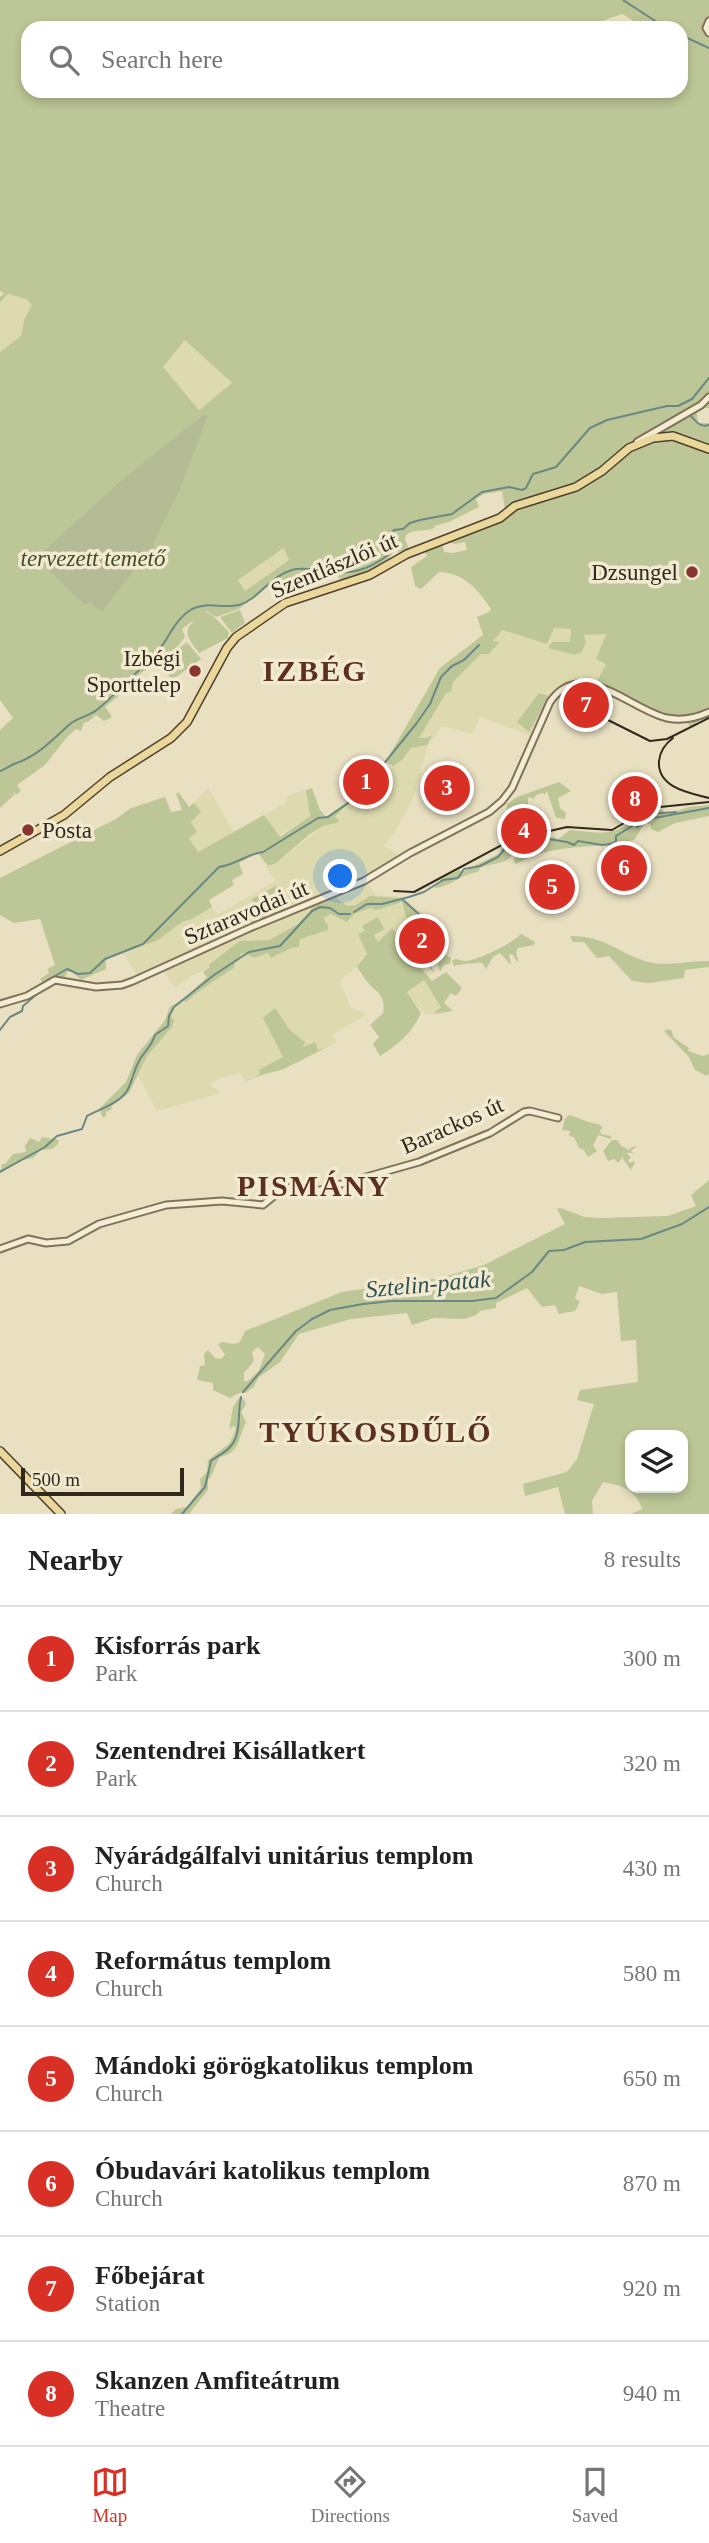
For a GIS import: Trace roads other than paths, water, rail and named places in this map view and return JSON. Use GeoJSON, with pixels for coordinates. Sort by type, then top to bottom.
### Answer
{"type":"FeatureCollection","features":[{"type":"Feature","properties":{"kind":"main road","name":"Szentlászlói út"},"geometry":{"type":"LineString","coordinates":[[0,851],[64,815],[110,777],[171,738],[187,723],[227,648],[236,637],[285,603],[370,575],[407,554],[500,518],[515,506],[570,489],[602,471],[635,445],[668,435],[709,449]]}},
{"type":"Feature","properties":{"kind":"main road"},"geometry":{"type":"LineString","coordinates":[[0,1451],[61,1514]]}},
{"type":"Feature","properties":{"kind":"street"},"geometry":{"type":"LineString","coordinates":[[709,20],[706,28],[709,33]]}},
{"type":"Feature","properties":{"kind":"street"},"geometry":{"type":"LineString","coordinates":[[635,445],[643,437],[689,413],[709,397]]}},
{"type":"Feature","properties":{"kind":"street","name":"Sztaravodai út"},"geometry":{"type":"LineString","coordinates":[[0,1004],[27,996],[50,982],[67,980],[102,987],[133,981],[252,927],[365,881],[410,853],[483,816],[500,803],[512,788],[550,702],[558,692],[570,685],[579,683],[598,686],[666,718],[688,719],[709,712]]}},
{"type":"Feature","properties":{"kind":"street","name":"Barackos út"},"geometry":{"type":"LineString","coordinates":[[0,1249],[29,1239],[46,1243],[68,1241],[99,1224],[166,1205],[222,1201],[263,1205],[285,1187],[313,1192],[419,1162],[490,1133],[524,1112],[558,1118]]}},
{"type":"Feature","properties":{"kind":"waterway"},"geometry":{"type":"LineString","coordinates":[[623,0],[655,21]]}},
{"type":"Feature","properties":{"kind":"waterway"},"geometry":{"type":"LineString","coordinates":[[688,38],[709,48]]}},
{"type":"Feature","properties":{"kind":"waterway"},"geometry":{"type":"LineString","coordinates":[[0,771],[30,757],[70,724],[98,709],[152,658],[175,626],[192,609],[239,605],[277,577],[292,570],[342,572],[358,571],[373,565],[388,555],[390,534],[394,530],[403,529],[420,520],[452,514],[482,492],[509,487],[522,490],[526,488],[533,474],[556,467],[590,428],[607,420],[667,406],[678,406],[692,399],[709,378]]}},
{"type":"Feature","properties":{"kind":"waterway"},"geometry":{"type":"LineString","coordinates":[[690,415],[701,425],[709,425]]}},
{"type":"Feature","properties":{"kind":"waterway"},"geometry":{"type":"LineString","coordinates":[[48,983],[48,980],[67,969],[78,974],[90,973],[105,959],[143,944],[219,867],[263,852],[318,818],[328,817],[357,797],[416,724],[430,704],[441,677],[479,645]]}},
{"type":"Feature","properties":{"kind":"waterway"},"geometry":{"type":"LineString","coordinates":[[354,912],[367,904],[382,904],[409,897],[424,892],[443,880],[458,878],[464,869],[480,866],[498,857],[508,845],[520,845],[542,838],[574,845],[578,841],[611,844],[616,841],[616,836],[637,823],[637,827],[654,818],[709,808]]}},
{"type":"Feature","properties":{"kind":"waterway"},"geometry":{"type":"LineString","coordinates":[[637,823],[650,814],[676,812]]}},
{"type":"Feature","properties":{"kind":"waterway"},"geometry":{"type":"LineString","coordinates":[[402,899],[431,925],[436,933]]}},
{"type":"Feature","properties":{"kind":"waterway"},"geometry":{"type":"LineString","coordinates":[[0,1172],[45,1147],[57,1136],[82,1129],[87,1116],[125,1094],[142,1055],[155,1035],[168,1026],[174,1007],[214,975],[249,952],[280,946],[312,911],[320,907],[330,908],[339,914],[350,914]]}},
{"type":"Feature","properties":{"kind":"waterway"},"geometry":{"type":"LineString","coordinates":[[0,1030],[10,1017],[22,1011],[23,1006],[37,994]]}},
{"type":"Feature","properties":{"kind":"waterway","name":"Sztelin-patak"},"geometry":{"type":"LineString","coordinates":[[243,1392],[296,1331],[330,1310],[392,1301],[472,1301],[496,1298],[532,1272],[549,1251],[564,1250],[585,1242],[641,1239],[682,1224],[709,1207]]}},
{"type":"Feature","properties":{"kind":"waterway","name":"Sztelin-patak"},"geometry":{"type":"LineString","coordinates":[[182,1514],[205,1487],[211,1461],[234,1442],[238,1430],[241,1397]]}},
{"type":"Feature","properties":{"kind":"tram line"},"geometry":{"type":"LineString","coordinates":[[582,702],[596,714],[650,741],[667,739],[709,718]]}},
{"type":"Feature","properties":{"kind":"tram line"},"geometry":{"type":"LineString","coordinates":[[673,738],[663,748],[660,757],[663,777],[676,788],[709,798]]}},
{"type":"Feature","properties":{"kind":"tram line"},"geometry":{"type":"LineString","coordinates":[[394,891],[414,892],[511,840],[567,827],[612,830],[650,808],[709,802]]}},
{"type":"Feature","properties":{"kind":"place","name":"Dzsungel"},"geometry":{"type":"Point","coordinates":[692,572]}},
{"type":"Feature","properties":{"kind":"place","name":"Izbégi Sporttelep"},"geometry":{"type":"Point","coordinates":[195,671]}},
{"type":"Feature","properties":{"kind":"place","name":"Főbejárat"},"geometry":{"type":"Point","coordinates":[586,705]}},
{"type":"Feature","properties":{"kind":"place","name":"Kisforrás park"},"geometry":{"type":"Point","coordinates":[366,782]}},
{"type":"Feature","properties":{"kind":"place","name":"Nyárádgálfalvi unitárius templom"},"geometry":{"type":"Point","coordinates":[447,788]}},
{"type":"Feature","properties":{"kind":"place","name":"Skanzen Amfiteátrum"},"geometry":{"type":"Point","coordinates":[635,799]}},
{"type":"Feature","properties":{"kind":"place","name":"Posta"},"geometry":{"type":"Point","coordinates":[28,830]}},
{"type":"Feature","properties":{"kind":"place","name":"Református templom"},"geometry":{"type":"Point","coordinates":[524,831]}},
{"type":"Feature","properties":{"kind":"place","name":"Óbudavári katolikus templom"},"geometry":{"type":"Point","coordinates":[624,868]}},
{"type":"Feature","properties":{"kind":"place","name":"Mándoki görögkatolikus templom"},"geometry":{"type":"Point","coordinates":[552,887]}},
{"type":"Feature","properties":{"kind":"place","name":"Szentendrei Kisállatkert"},"geometry":{"type":"Point","coordinates":[422,941]}},
{"type":"Feature","properties":{"kind":"district","name":"IZBÉG"},"geometry":{"type":"Point","coordinates":[315,671]}},
{"type":"Feature","properties":{"kind":"district","name":"PISMÁNY"},"geometry":{"type":"Point","coordinates":[314,1186]}},
{"type":"Feature","properties":{"kind":"district","name":"TYÚKOSDŰLŐ"},"geometry":{"type":"Point","coordinates":[376,1432]}},
{"type":"Feature","properties":{"kind":"park label","name":"tervezett temető"},"geometry":{"type":"Point","coordinates":[93,558]}}]}
